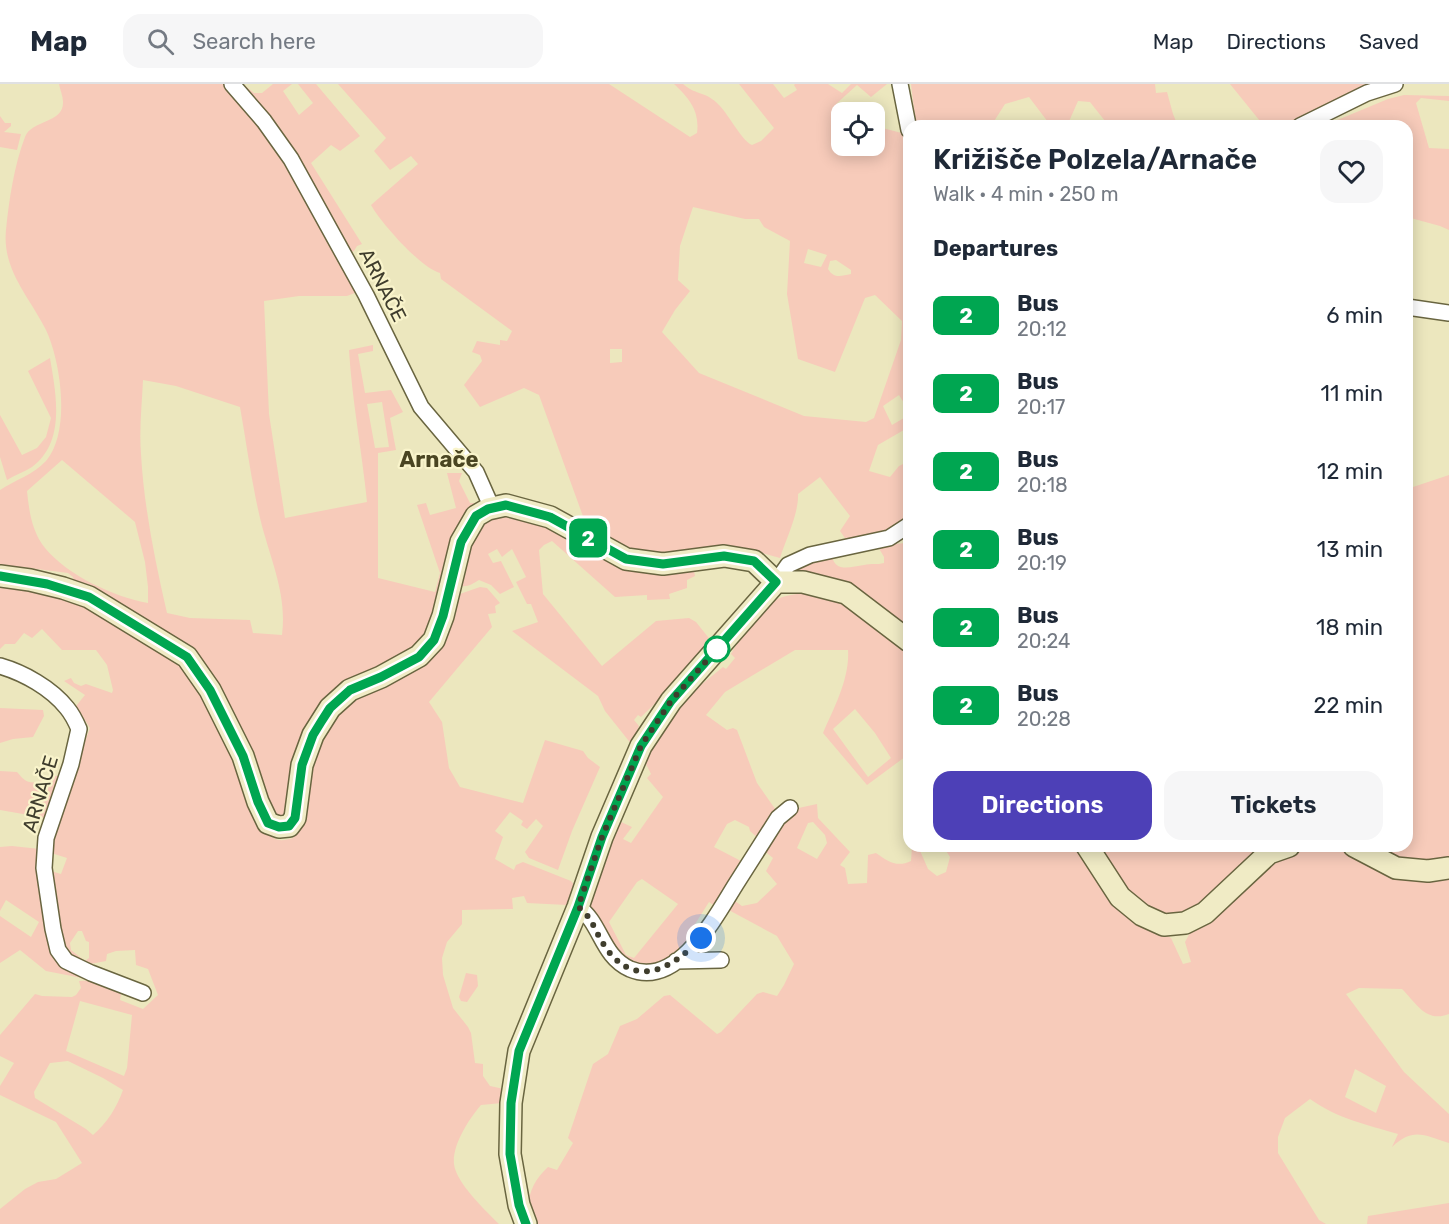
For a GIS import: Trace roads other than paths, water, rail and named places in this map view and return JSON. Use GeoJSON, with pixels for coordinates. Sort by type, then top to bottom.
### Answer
{"type":"FeatureCollection","features":[{"type":"Feature","properties":{"kind":"street","name":"ARNAČE"},"geometry":{"type":"LineString","coordinates":[[232,84],[264,121],[291,159],[366,295],[421,407],[476,472],[492,508]]}},
{"type":"Feature","properties":{"kind":"street"},"geometry":{"type":"LineString","coordinates":[[900,84],[907,120]]}},
{"type":"Feature","properties":{"kind":"street"},"geometry":{"type":"LineString","coordinates":[[1312,120],[1367,93],[1395,84]]}},
{"type":"Feature","properties":{"kind":"street"},"geometry":{"type":"LineString","coordinates":[[1413,309],[1449,314]]}},
{"type":"Feature","properties":{"kind":"street"},"geometry":{"type":"LineString","coordinates":[[0,576],[30,580],[89,597],[187,657],[210,690],[243,756],[258,802],[268,823],[279,827],[289,826],[295,818],[302,765],[313,735],[330,708],[350,690],[419,657],[434,640],[443,616],[461,542],[476,516],[492,508],[506,505],[550,517],[626,559],[663,564],[724,556],[754,561],[776,582],[802,582],[846,592],[903,636]]}},
{"type":"Feature","properties":{"kind":"street"},"geometry":{"type":"LineString","coordinates":[[890,538],[903,529]]}},
{"type":"Feature","properties":{"kind":"street"},"geometry":{"type":"LineString","coordinates":[[526,1224],[519,1205],[510,1154],[511,1103],[519,1051],[578,907],[602,837],[641,746],[671,701],[776,582],[788,565],[810,555],[903,537]]}},
{"type":"Feature","properties":{"kind":"street","name":"ARNAČE"},"geometry":{"type":"LineString","coordinates":[[0,666],[38,683],[68,708],[79,729],[71,764],[46,838],[44,868],[46,887],[58,950],[66,961],[79,968],[143,993]]}},
{"type":"Feature","properties":{"kind":"street"},"geometry":{"type":"LineString","coordinates":[[578,907],[589,916],[605,947],[621,964],[642,972],[659,970],[676,961],[692,948],[708,929],[778,818],[790,808]]}},
{"type":"Feature","properties":{"kind":"street"},"geometry":{"type":"LineString","coordinates":[[1091,852],[1120,897],[1142,915],[1164,925],[1185,923],[1205,913],[1272,852]]}},
{"type":"Feature","properties":{"kind":"street"},"geometry":{"type":"LineString","coordinates":[[1365,852],[1396,868],[1428,871],[1449,868]]}},
{"type":"Feature","properties":{"kind":"street"},"geometry":{"type":"LineString","coordinates":[[692,948],[711,943]]}},
{"type":"Feature","properties":{"kind":"street"},"geometry":{"type":"LineString","coordinates":[[676,961],[721,960]]}},
{"type":"Feature","properties":{"kind":"district","name":"Arnače"},"geometry":{"type":"Point","coordinates":[439,459]}}]}
